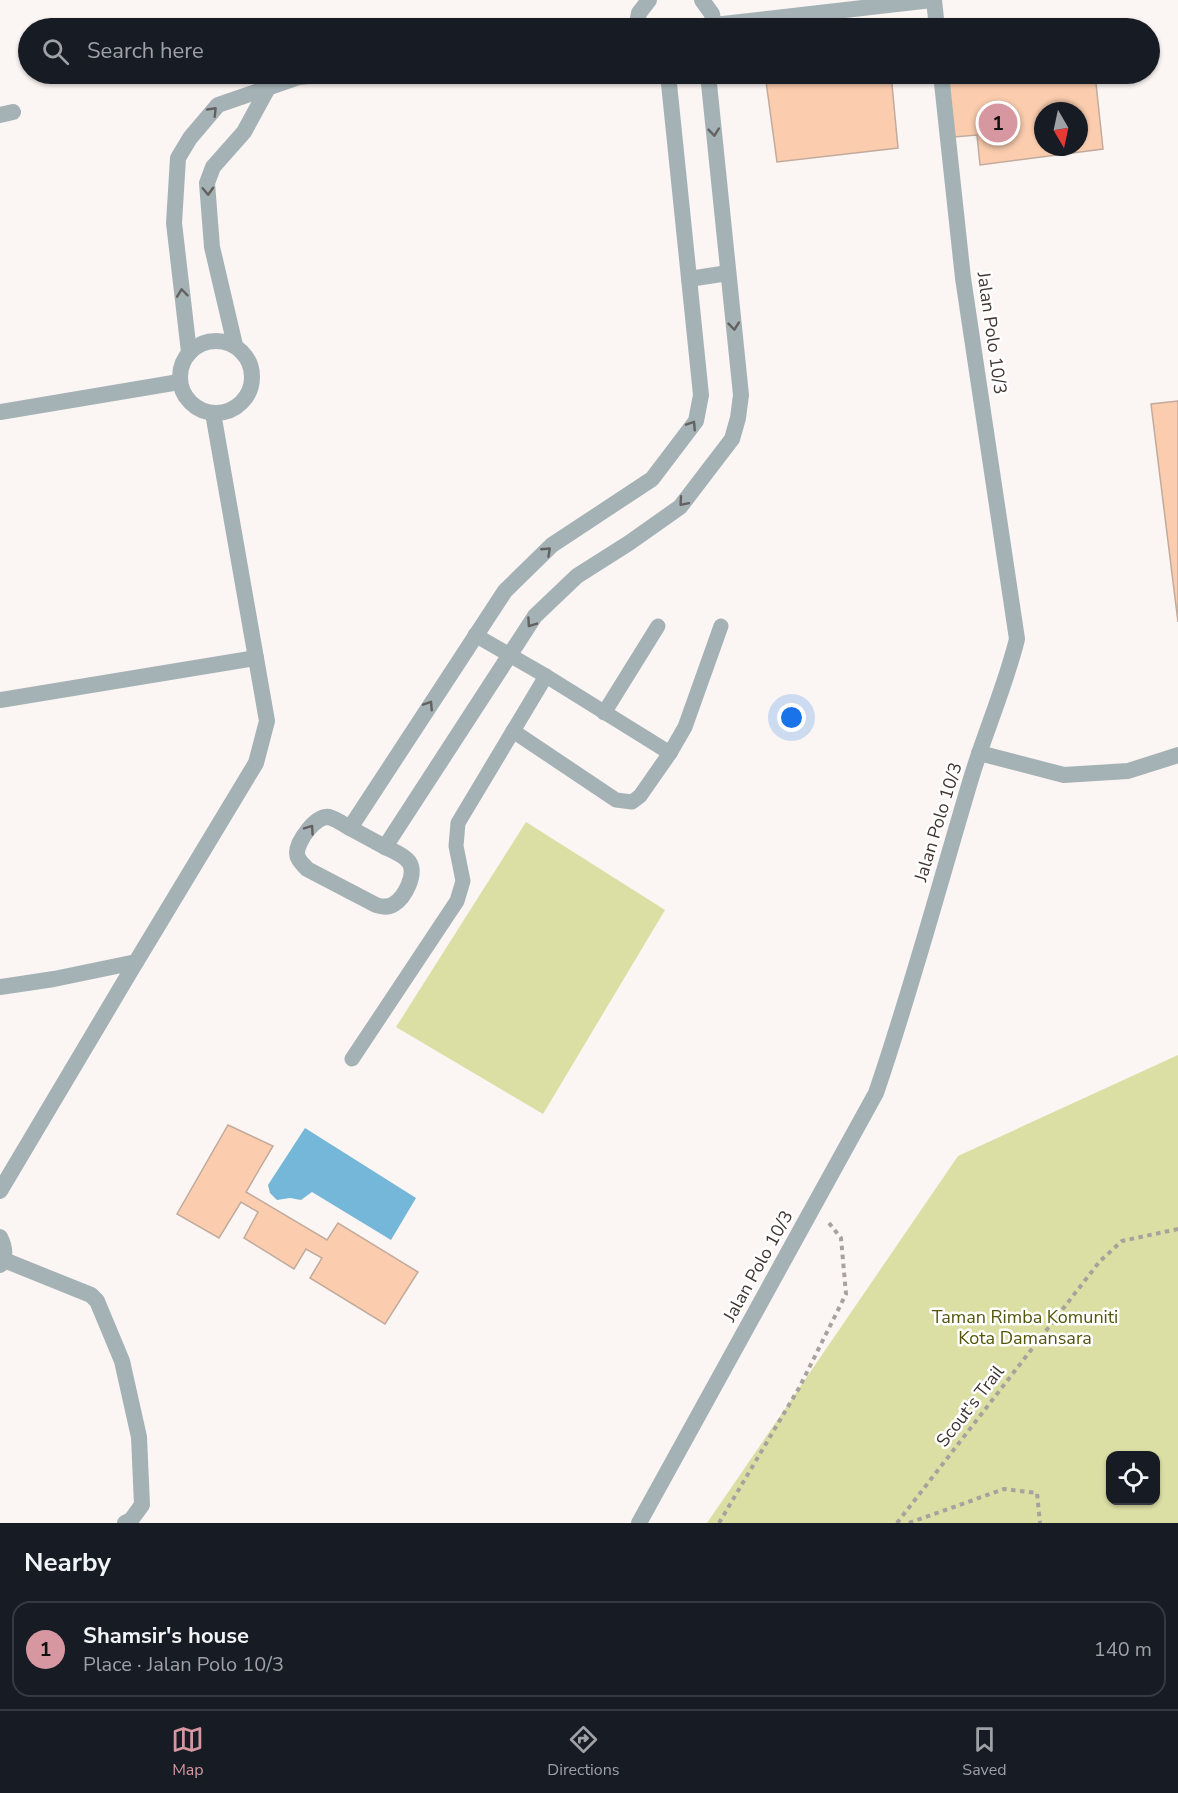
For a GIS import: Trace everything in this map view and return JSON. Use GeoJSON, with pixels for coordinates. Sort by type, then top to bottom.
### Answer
{"type":"FeatureCollection","features":[{"type":"Feature","properties":{"kind":"street"},"geometry":{"type":"LineString","coordinates":[[638,18],[649,0]]}},
{"type":"Feature","properties":{"kind":"street"},"geometry":{"type":"LineString","coordinates":[[702,0],[713,18]]}},
{"type":"Feature","properties":{"kind":"street"},"geometry":{"type":"LineString","coordinates":[[787,18],[933,0],[936,18]]}},
{"type":"Feature","properties":{"kind":"street"},"geometry":{"type":"LineString","coordinates":[[189,352],[174,224],[178,158],[190,138],[218,105],[279,84]]}},
{"type":"Feature","properties":{"kind":"street"},"geometry":{"type":"LineString","coordinates":[[350,828],[505,591],[552,545],[652,479],[696,421],[701,395],[669,84]]}},
{"type":"Feature","properties":{"kind":"street"},"geometry":{"type":"LineString","coordinates":[[385,847],[535,616],[577,576],[680,507],[732,439],[741,395],[709,84]]}},
{"type":"Feature","properties":{"kind":"street","name":"Jalan Polo 10/3"},"geometry":{"type":"LineString","coordinates":[[639,1523],[876,1093],[895,1037],[979,753],[1009,672],[1017,639],[963,278],[942,84]]}},
{"type":"Feature","properties":{"kind":"street"},"geometry":{"type":"LineString","coordinates":[[235,345],[212,248],[207,183],[213,167],[244,132],[268,88]]}},
{"type":"Feature","properties":{"kind":"street"},"geometry":{"type":"LineString","coordinates":[[689,279],[728,273]]}},
{"type":"Feature","properties":{"kind":"street"},"geometry":{"type":"LineString","coordinates":[[219,340],[235,345],[247,357],[253,372],[251,388],[243,402],[229,411],[213,413],[197,408],[185,397],[179,382],[181,366],[189,352],[203,342],[219,340]]}},
{"type":"Feature","properties":{"kind":"street"},"geometry":{"type":"LineString","coordinates":[[0,412],[179,382]]}},
{"type":"Feature","properties":{"kind":"street"},"geometry":{"type":"LineString","coordinates":[[0,1191],[256,763],[267,721],[213,413]]}},
{"type":"Feature","properties":{"kind":"street"},"geometry":{"type":"LineString","coordinates":[[0,700],[256,658]]}},
{"type":"Feature","properties":{"kind":"street"},"geometry":{"type":"LineString","coordinates":[[979,753],[1064,775],[1128,771],[1178,755]]}},
{"type":"Feature","properties":{"kind":"street"},"geometry":{"type":"LineString","coordinates":[[327,817],[385,847],[404,857],[410,864],[412,873],[410,882],[399,899],[393,905],[384,908],[307,868],[300,862],[297,853],[300,844],[318,819],[327,817]]}},
{"type":"Feature","properties":{"kind":"street"},"geometry":{"type":"LineString","coordinates":[[0,987],[54,979],[136,962]]}},
{"type":"Feature","properties":{"kind":"street"},"geometry":{"type":"LineString","coordinates":[[0,1237],[5,1248],[2,1263],[91,1295],[97,1301],[108,1325],[122,1361],[139,1437],[142,1505],[131,1520],[125,1523]]}},
{"type":"Feature","properties":{"kind":"lane"},"geometry":{"type":"LineString","coordinates":[[604,713],[658,626]]}},
{"type":"Feature","properties":{"kind":"lane"},"geometry":{"type":"LineString","coordinates":[[513,731],[616,800],[632,802],[640,796],[685,727],[721,626]]}},
{"type":"Feature","properties":{"kind":"lane"},"geometry":{"type":"LineString","coordinates":[[475,635],[670,753]]}},
{"type":"Feature","properties":{"kind":"lane"},"geometry":{"type":"LineString","coordinates":[[352,1059],[457,901],[463,881],[456,846],[458,823],[546,676]]}},
{"type":"Feature","properties":{"kind":"path"},"geometry":{"type":"LineString","coordinates":[[719,1523],[800,1388],[846,1294],[841,1238],[815,1203]]}},
{"type":"Feature","properties":{"kind":"path","name":"Scout's Trail"},"geometry":{"type":"LineString","coordinates":[[897,1523],[1100,1261],[1122,1241],[1178,1229]]}},
{"type":"Feature","properties":{"kind":"path"},"geometry":{"type":"LineString","coordinates":[[909,1523],[1004,1489],[1037,1493],[1040,1523]]}},
{"type":"Feature","properties":{"kind":"green space"},"geometry":{"type":"Polygon","coordinates":[[[526,822],[665,910],[543,1114],[396,1027],[526,822]]]}},
{"type":"Feature","properties":{"kind":"green space","name":"Taman Rimba Komuniti Kota Damansara"},"geometry":{"type":"Polygon","coordinates":[[[1178,1055],[1178,1523],[707,1523],[958,1156],[1178,1055]]]}},
{"type":"Feature","properties":{"kind":"water"},"geometry":{"type":"Polygon","coordinates":[[[305,1128],[416,1198],[391,1240],[312,1192],[301,1200],[290,1198],[277,1200],[270,1193],[268,1185],[305,1128]]]}},
{"type":"Feature","properties":{"kind":"building"},"geometry":{"type":"Polygon","coordinates":[[[766,84],[892,84],[898,148],[777,162],[766,84]]]}},
{"type":"Feature","properties":{"kind":"building"},"geometry":{"type":"Polygon","coordinates":[[[948,84],[1096,84],[1103,149],[1088,151],[1088,102],[1034,102],[1034,156],[1049,156],[980,165],[977,135],[954,137],[948,84]]]}},
{"type":"Feature","properties":{"kind":"building"},"geometry":{"type":"Polygon","coordinates":[[[1178,401],[1178,622],[1151,404],[1178,401]]]}},
{"type":"Feature","properties":{"kind":"building"},"geometry":{"type":"Polygon","coordinates":[[[228,1125],[273,1146],[246,1192],[327,1240],[338,1223],[418,1272],[385,1324],[310,1278],[322,1258],[306,1249],[294,1269],[244,1238],[258,1212],[241,1202],[219,1238],[177,1214],[228,1125]]]}},
{"type":"Feature","properties":{"kind":"place","name":"Shamsir's house"},"geometry":{"type":"Point","coordinates":[998,123]}}]}
